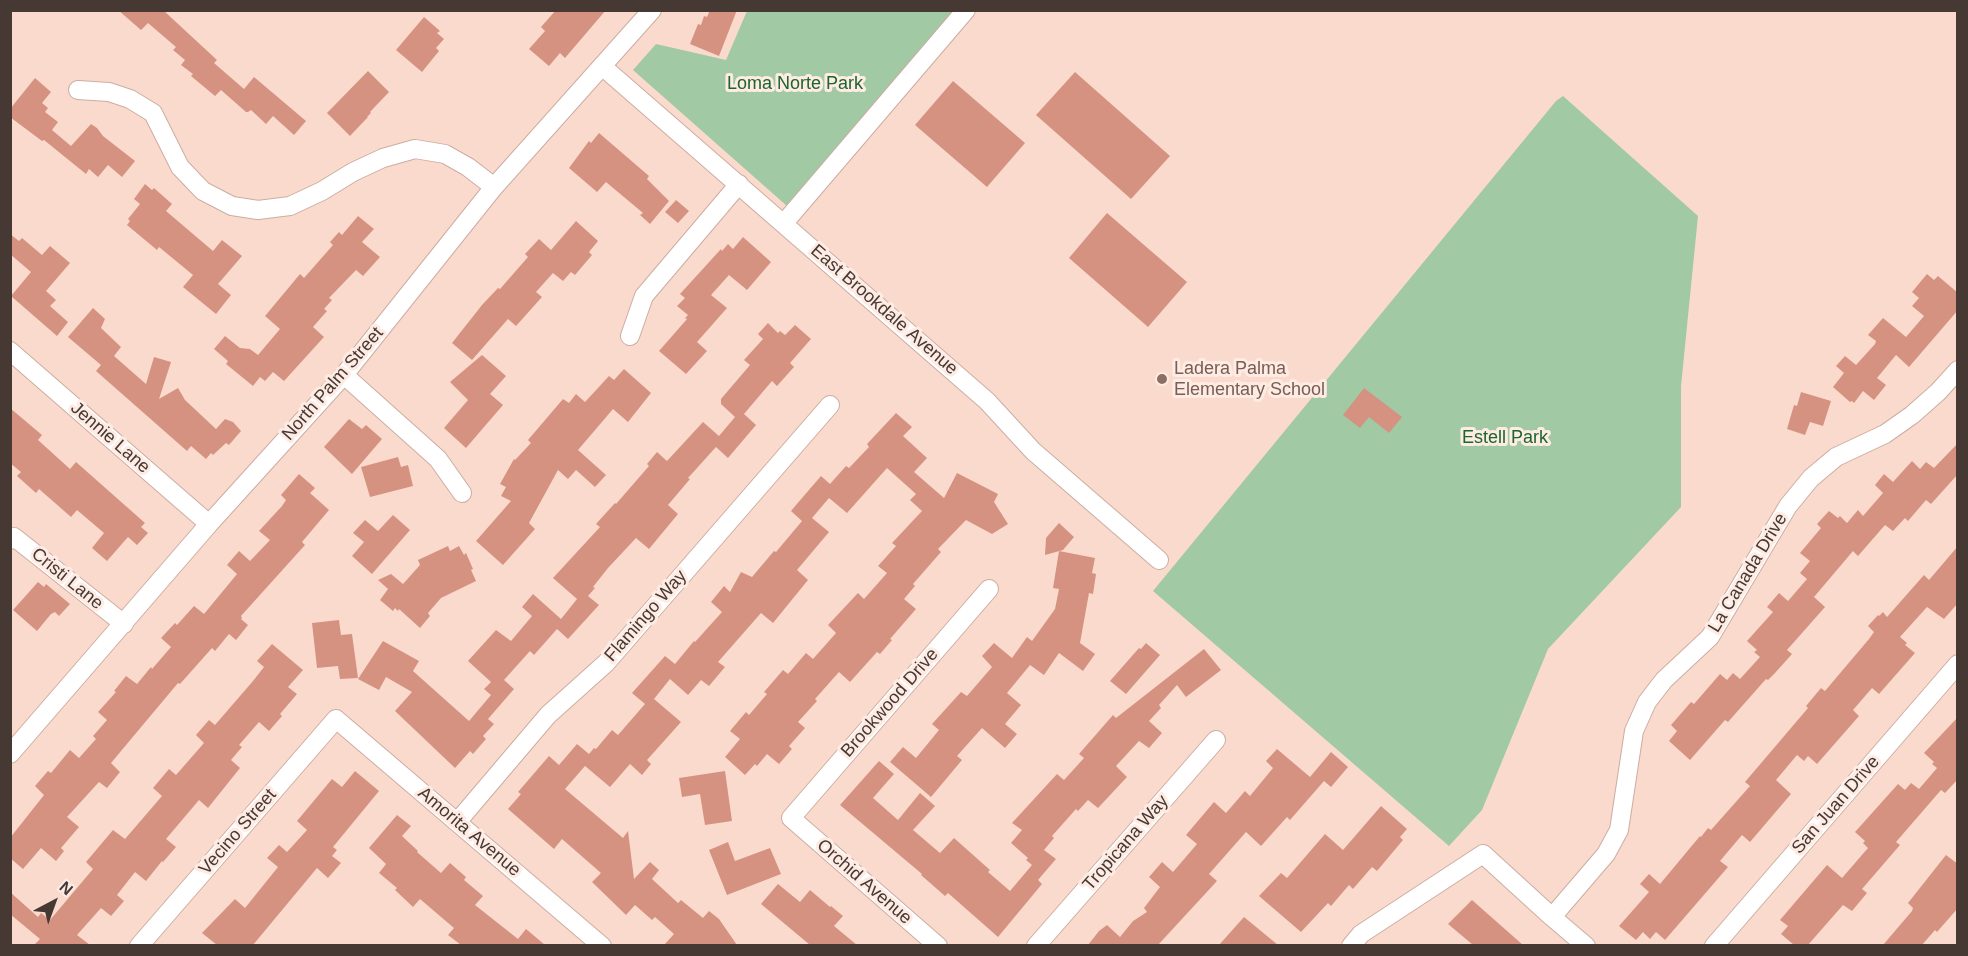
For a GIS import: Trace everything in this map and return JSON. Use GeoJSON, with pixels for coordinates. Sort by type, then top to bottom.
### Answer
{"type":"FeatureCollection","features":[{"type":"Feature","properties":{"kind":"street","name":"North Palm Street"},"geometry":{"type":"LineString","coordinates":[[10,754],[209,524],[344,375],[494,188],[652,10]]}},
{"type":"Feature","properties":{"kind":"street"},"geometry":{"type":"LineString","coordinates":[[784,223],[966,10]]}},
{"type":"Feature","properties":{"kind":"street","name":"East Brookdale Avenue"},"geometry":{"type":"LineString","coordinates":[[603,67],[987,401],[1033,451],[1159,560]]}},
{"type":"Feature","properties":{"kind":"street"},"geometry":{"type":"LineString","coordinates":[[78,90],[109,92],[130,99],[153,113],[180,167],[204,191],[232,206],[258,210],[290,206],[363,167],[383,158],[415,149],[445,154],[468,167],[494,188]]}},
{"type":"Feature","properties":{"kind":"street"},"geometry":{"type":"LineString","coordinates":[[630,336],[644,296],[739,184]]}},
{"type":"Feature","properties":{"kind":"street","name":"Jennie Lane"},"geometry":{"type":"LineString","coordinates":[[10,351],[209,524]]}},
{"type":"Feature","properties":{"kind":"street","name":"La Canada Drive"},"geometry":{"type":"LineString","coordinates":[[1552,917],[1606,854],[1619,830],[1634,731],[1647,702],[1664,680],[1710,637],[1788,506],[1810,478],[1836,457],[1885,434],[1912,415],[1958,370]]}},
{"type":"Feature","properties":{"kind":"street"},"geometry":{"type":"LineString","coordinates":[[344,375],[438,459],[462,493]]}},
{"type":"Feature","properties":{"kind":"street","name":"Flamingo Way"},"geometry":{"type":"LineString","coordinates":[[458,822],[548,715],[606,663],[830,405]]}},
{"type":"Feature","properties":{"kind":"street","name":"Cristi Lane"},"geometry":{"type":"LineString","coordinates":[[10,540],[14,537],[124,624]]}},
{"type":"Feature","properties":{"kind":"street","name":"Brookwood Drive"},"geometry":{"type":"LineString","coordinates":[[791,818],[989,589]]}},
{"type":"Feature","properties":{"kind":"street","name":"San Juan Drive"},"geometry":{"type":"LineString","coordinates":[[1714,945],[1958,663]]}},
{"type":"Feature","properties":{"kind":"street","name":"Amorita Avenue"},"geometry":{"type":"LineString","coordinates":[[336,719],[602,945]]}},
{"type":"Feature","properties":{"kind":"street","name":"Vecino Street"},"geometry":{"type":"LineString","coordinates":[[139,945],[336,719]]}},
{"type":"Feature","properties":{"kind":"street","name":"Tropicana Way"},"geometry":{"type":"LineString","coordinates":[[1036,945],[1216,740]]}},
{"type":"Feature","properties":{"kind":"street","name":"Orchid Avenue"},"geometry":{"type":"LineString","coordinates":[[791,818],[938,945]]}},
{"type":"Feature","properties":{"kind":"street"},"geometry":{"type":"LineString","coordinates":[[1363,942],[1483,854],[1586,945]]}},
{"type":"Feature","properties":{"kind":"green space","name":"Loma Norte Park"},"geometry":{"type":"Polygon","coordinates":[[[747,11],[957,11],[787,206],[633,70],[656,44],[726,60],[747,11]]]}},
{"type":"Feature","properties":{"kind":"green space","name":"Estell Park"},"geometry":{"type":"Polygon","coordinates":[[[1563,96],[1698,216],[1681,386],[1681,507],[1548,649],[1482,810],[1449,846],[1153,591],[1556,101],[1563,96]]]}},
{"type":"Feature","properties":{"kind":"building"},"geometry":{"type":"Polygon","coordinates":[[[118,10],[163,10],[217,60],[214,63],[244,89],[254,77],[306,121],[294,135],[273,116],[266,124],[251,110],[246,112],[221,90],[215,96],[181,65],[185,60],[173,50],[176,47],[148,23],[141,30],[118,10]]]}},
{"type":"Feature","properties":{"kind":"building"},"geometry":{"type":"Polygon","coordinates":[[[556,10],[606,10],[565,58],[560,53],[549,66],[529,49],[545,31],[541,27],[556,10]]]}},
{"type":"Feature","properties":{"kind":"building"},"geometry":{"type":"Polygon","coordinates":[[[710,10],[737,10],[719,56],[690,44],[698,24],[701,25],[704,16],[707,17],[710,10]]]}},
{"type":"Feature","properties":{"kind":"building"},"geometry":{"type":"Polygon","coordinates":[[[424,17],[440,31],[437,33],[444,39],[436,48],[439,51],[422,72],[396,50],[424,17]]]}},
{"type":"Feature","properties":{"kind":"building"},"geometry":{"type":"Polygon","coordinates":[[[368,71],[389,92],[350,136],[327,113],[368,71]]]}},
{"type":"Feature","properties":{"kind":"building"},"geometry":{"type":"Polygon","coordinates":[[[1075,72],[1170,156],[1131,199],[1036,115],[1075,72]]]}},
{"type":"Feature","properties":{"kind":"building"},"geometry":{"type":"Polygon","coordinates":[[[35,78],[51,92],[42,103],[48,108],[45,112],[58,122],[52,130],[71,146],[91,124],[97,128],[103,136],[135,161],[122,177],[108,165],[98,177],[89,169],[86,174],[44,140],[42,141],[10,117],[10,109],[35,78]]]}},
{"type":"Feature","properties":{"kind":"building"},"geometry":{"type":"Polygon","coordinates":[[[953,81],[1025,143],[987,187],[915,125],[953,81]]]}},
{"type":"Feature","properties":{"kind":"building"},"geometry":{"type":"Polygon","coordinates":[[[599,133],[649,176],[647,179],[669,201],[650,224],[640,215],[643,213],[606,182],[597,192],[569,168],[589,141],[591,143],[599,133]]]}},
{"type":"Feature","properties":{"kind":"building"},"geometry":{"type":"Polygon","coordinates":[[[145,184],[152,190],[154,188],[172,204],[166,211],[213,251],[222,240],[242,256],[218,284],[231,295],[216,314],[183,287],[193,275],[159,247],[157,250],[127,225],[130,221],[128,219],[140,204],[134,199],[145,184]]]}},
{"type":"Feature","properties":{"kind":"building"},"geometry":{"type":"Polygon","coordinates":[[[676,200],[689,211],[678,223],[665,212],[676,200]]]}},
{"type":"Feature","properties":{"kind":"building"},"geometry":{"type":"Polygon","coordinates":[[[1107,213],[1187,282],[1148,327],[1069,258],[1107,213]]]}},
{"type":"Feature","properties":{"kind":"building"},"geometry":{"type":"Polygon","coordinates":[[[358,216],[374,229],[362,242],[380,257],[363,276],[356,270],[329,298],[332,300],[324,309],[327,311],[313,327],[324,337],[284,381],[273,372],[265,381],[260,377],[253,386],[226,364],[228,361],[214,349],[225,336],[240,348],[250,349],[258,355],[280,329],[265,316],[300,274],[304,278],[333,245],[330,242],[339,232],[342,235],[358,216]]]}},
{"type":"Feature","properties":{"kind":"building"},"geometry":{"type":"Polygon","coordinates":[[[576,221],[598,241],[589,252],[592,255],[575,275],[571,272],[563,281],[553,273],[536,292],[542,297],[516,326],[508,319],[472,360],[452,343],[482,305],[498,288],[500,289],[528,257],[525,254],[539,239],[551,250],[576,221]]]}},
{"type":"Feature","properties":{"kind":"building"},"geometry":{"type":"Polygon","coordinates":[[[10,234],[19,241],[22,238],[42,255],[50,246],[70,263],[46,291],[56,300],[50,306],[68,322],[57,336],[11,296],[31,272],[10,254],[10,234]]]}},
{"type":"Feature","properties":{"kind":"building"},"geometry":{"type":"Polygon","coordinates":[[[743,237],[771,262],[747,290],[729,275],[711,295],[727,308],[697,342],[707,351],[686,374],[659,351],[687,319],[685,318],[688,315],[677,306],[685,298],[680,294],[721,249],[722,251],[728,244],[733,249],[743,237]]]}},
{"type":"Feature","properties":{"kind":"building"},"geometry":{"type":"Polygon","coordinates":[[[1927,274],[1934,280],[1938,276],[1958,293],[1958,310],[1909,367],[1896,355],[1877,378],[1886,385],[1874,400],[1863,391],[1854,403],[1850,402],[1833,387],[1844,373],[1836,366],[1845,356],[1856,365],[1875,344],[1876,341],[1868,335],[1883,318],[1906,337],[1924,316],[1912,306],[1919,298],[1912,292],[1927,274]]]}},
{"type":"Feature","properties":{"kind":"building"},"geometry":{"type":"Polygon","coordinates":[[[93,308],[105,319],[101,328],[121,347],[114,356],[146,384],[154,357],[171,362],[159,399],[178,388],[185,400],[216,429],[225,419],[233,422],[241,431],[229,445],[226,443],[206,459],[191,446],[187,451],[96,371],[101,365],[68,337],[93,308]]]}},
{"type":"Feature","properties":{"kind":"building"},"geometry":{"type":"Polygon","coordinates":[[[768,323],[778,333],[780,331],[785,335],[795,325],[811,339],[790,363],[794,367],[777,386],[772,381],[744,414],[756,425],[728,458],[716,447],[688,478],[690,479],[668,505],[678,514],[649,549],[636,538],[608,568],[588,596],[599,605],[568,639],[557,629],[534,655],[530,651],[504,680],[514,689],[488,719],[494,724],[483,736],[486,739],[473,754],[470,751],[455,768],[395,711],[412,692],[386,677],[379,690],[358,679],[383,641],[419,661],[413,671],[469,721],[491,695],[484,689],[491,682],[468,661],[496,630],[511,641],[532,616],[522,607],[533,594],[561,619],[577,599],[553,578],[600,527],[596,524],[649,466],[647,464],[657,452],[667,461],[703,422],[719,436],[735,417],[721,404],[721,399],[750,365],[744,360],[763,339],[758,334],[768,323]]]}},
{"type":"Feature","properties":{"kind":"building"},"geometry":{"type":"Polygon","coordinates":[[[482,355],[506,376],[490,394],[503,405],[466,448],[444,428],[468,400],[450,382],[482,355]]]}},
{"type":"Feature","properties":{"kind":"building"},"geometry":{"type":"Polygon","coordinates":[[[624,369],[651,393],[628,422],[613,409],[578,450],[606,475],[595,487],[576,470],[568,479],[558,470],[529,523],[535,529],[503,565],[476,541],[511,501],[501,496],[506,487],[500,484],[514,459],[531,443],[528,440],[563,399],[569,403],[576,394],[585,402],[609,376],[614,380],[624,369]]]}},
{"type":"Feature","properties":{"kind":"building"},"geometry":{"type":"Polygon","coordinates":[[[1364,388],[1402,417],[1389,433],[1369,417],[1360,428],[1343,415],[1364,388]]]}},
{"type":"Feature","properties":{"kind":"building"},"geometry":{"type":"Polygon","coordinates":[[[1801,392],[1831,401],[1823,426],[1810,422],[1805,435],[1787,429],[1794,405],[1797,406],[1801,392]]]}},
{"type":"Feature","properties":{"kind":"building"},"geometry":{"type":"Polygon","coordinates":[[[10,408],[42,435],[38,440],[70,469],[76,462],[145,523],[141,527],[148,533],[137,545],[128,537],[107,561],[92,548],[104,533],[77,510],[71,517],[39,489],[36,493],[17,476],[21,472],[10,463],[10,408]]]}},
{"type":"Feature","properties":{"kind":"building"},"geometry":{"type":"Polygon","coordinates":[[[896,413],[912,427],[903,436],[927,458],[914,472],[944,498],[957,473],[998,494],[994,502],[1008,524],[992,534],[966,520],[938,549],[941,552],[913,584],[915,586],[904,599],[916,609],[880,654],[877,652],[850,682],[839,672],[798,722],[805,728],[789,746],[792,749],[779,764],[767,754],[745,775],[725,757],[740,739],[730,731],[746,712],[749,715],[767,694],[764,692],[783,670],[788,674],[806,653],[813,659],[836,633],[828,625],[858,593],[864,599],[887,573],[878,566],[896,546],[892,543],[922,511],[910,500],[916,494],[887,468],[847,513],[829,498],[812,518],[829,532],[797,570],[808,580],[773,623],[761,613],[718,662],[725,667],[709,686],[701,680],[688,695],[670,679],[654,699],[681,722],[647,760],[651,764],[642,775],[630,764],[610,787],[585,766],[565,789],[623,838],[628,831],[634,879],[650,862],[659,870],[652,879],[678,903],[681,900],[703,918],[709,911],[719,919],[737,945],[664,945],[674,934],[655,917],[652,920],[635,905],[626,915],[592,882],[601,873],[562,839],[554,849],[508,809],[521,794],[518,792],[549,756],[559,765],[577,744],[589,754],[612,730],[618,735],[645,704],[632,693],[665,656],[675,664],[722,612],[711,602],[724,586],[730,592],[741,572],[752,577],[802,521],[791,511],[821,476],[830,484],[846,466],[849,468],[869,447],[867,444],[896,413]]]}},
{"type":"Feature","properties":{"kind":"building"},"geometry":{"type":"Polygon","coordinates":[[[349,419],[362,429],[366,425],[382,439],[352,474],[324,447],[349,419]]]}},
{"type":"Feature","properties":{"kind":"building"},"geometry":{"type":"Polygon","coordinates":[[[1958,443],[1958,474],[1931,504],[1926,500],[1908,521],[1905,518],[1893,531],[1885,525],[1858,556],[1853,551],[1814,597],[1825,607],[1787,650],[1792,654],[1728,722],[1725,720],[1690,760],[1669,741],[1677,731],[1671,725],[1691,702],[1694,704],[1720,674],[1727,680],[1733,673],[1740,679],[1760,657],[1754,652],[1757,650],[1747,641],[1773,612],[1767,607],[1779,593],[1788,601],[1807,579],[1800,573],[1810,561],[1800,553],[1821,528],[1817,524],[1829,511],[1838,518],[1840,516],[1847,523],[1858,510],[1863,516],[1883,493],[1875,485],[1884,474],[1893,482],[1912,461],[1920,469],[1926,462],[1934,468],[1958,443]]]}},
{"type":"Feature","properties":{"kind":"building"},"geometry":{"type":"Polygon","coordinates":[[[398,457],[401,467],[408,465],[413,486],[370,497],[361,467],[398,457]]]}},
{"type":"Feature","properties":{"kind":"building"},"geometry":{"type":"Polygon","coordinates":[[[299,474],[315,488],[310,493],[329,510],[302,542],[305,545],[241,616],[241,619],[248,625],[236,640],[229,634],[215,651],[212,648],[180,684],[178,683],[111,763],[120,772],[107,788],[99,782],[67,817],[79,827],[61,848],[64,851],[56,861],[41,848],[23,869],[10,858],[10,838],[44,795],[35,786],[48,771],[51,773],[70,750],[79,758],[96,739],[93,736],[107,720],[98,712],[116,692],[114,691],[126,676],[137,684],[151,667],[152,669],[171,647],[161,638],[175,623],[177,625],[194,606],[204,614],[237,574],[227,565],[239,551],[250,561],[270,540],[259,531],[282,506],[286,500],[281,495],[299,474]]]}},
{"type":"Feature","properties":{"kind":"building"},"geometry":{"type":"Polygon","coordinates":[[[393,515],[410,530],[372,574],[352,556],[364,542],[353,533],[365,520],[378,531],[393,515]]]}},
{"type":"Feature","properties":{"kind":"building"},"geometry":{"type":"Polygon","coordinates":[[[1059,523],[1074,537],[1063,550],[1045,555],[1046,538],[1059,523]]]}},
{"type":"Feature","properties":{"kind":"building"},"geometry":{"type":"Polygon","coordinates":[[[448,546],[450,551],[459,546],[464,555],[466,553],[476,581],[441,598],[428,613],[430,616],[420,628],[399,609],[398,611],[395,608],[393,611],[380,600],[388,589],[378,580],[391,574],[403,584],[420,565],[418,560],[448,546]]]}},
{"type":"Feature","properties":{"kind":"building"},"geometry":{"type":"Polygon","coordinates":[[[1958,546],[1958,603],[1944,619],[1927,607],[1900,637],[1907,643],[1905,645],[1915,653],[1879,694],[1872,688],[1853,710],[1859,716],[1817,764],[1808,756],[1804,761],[1797,755],[1776,780],[1791,794],[1750,842],[1742,835],[1720,861],[1728,867],[1665,940],[1656,932],[1650,939],[1643,932],[1636,940],[1619,926],[1649,892],[1640,884],[1649,874],[1660,884],[1700,836],[1708,828],[1711,830],[1750,786],[1745,782],[1808,708],[1806,706],[1821,688],[1825,691],[1869,639],[1874,632],[1868,626],[1883,612],[1887,617],[1924,575],[1929,580],[1958,546]]]}},
{"type":"Feature","properties":{"kind":"building"},"geometry":{"type":"Polygon","coordinates":[[[1059,551],[1095,558],[1092,573],[1096,574],[1093,594],[1089,593],[1080,643],[1095,654],[1083,671],[1059,653],[1044,675],[1030,665],[1007,693],[1021,705],[1005,724],[1017,734],[1005,748],[982,728],[957,756],[962,760],[931,797],[890,762],[903,747],[916,758],[939,730],[932,724],[961,692],[967,696],[992,667],[982,656],[994,643],[1012,658],[1027,637],[1032,641],[1055,609],[1059,589],[1053,588],[1059,551]]]}},
{"type":"Feature","properties":{"kind":"building"},"geometry":{"type":"Polygon","coordinates":[[[38,582],[44,587],[46,584],[70,604],[59,616],[55,612],[51,614],[37,631],[13,610],[38,582]]]}},
{"type":"Feature","properties":{"kind":"building"},"geometry":{"type":"Polygon","coordinates":[[[339,620],[341,635],[352,634],[358,678],[340,679],[338,666],[317,668],[312,623],[339,620]]]}},
{"type":"Feature","properties":{"kind":"building"},"geometry":{"type":"Polygon","coordinates":[[[1146,643],[1160,655],[1126,694],[1110,681],[1146,643]]]}},
{"type":"Feature","properties":{"kind":"building"},"geometry":{"type":"Polygon","coordinates":[[[272,644],[303,670],[288,687],[297,694],[280,714],[282,716],[269,731],[259,722],[239,745],[242,747],[231,760],[240,768],[208,808],[199,800],[166,839],[176,847],[146,881],[135,872],[117,895],[124,901],[111,916],[101,908],[77,935],[90,945],[34,945],[40,939],[10,914],[10,892],[38,917],[41,913],[50,920],[93,869],[86,862],[113,830],[125,839],[162,796],[153,788],[169,769],[176,775],[204,743],[196,735],[209,720],[215,725],[253,681],[264,667],[257,661],[272,644]]]}},
{"type":"Feature","properties":{"kind":"building"},"geometry":{"type":"Polygon","coordinates":[[[1204,649],[1221,670],[1186,697],[1177,685],[1159,705],[1161,708],[1149,721],[1162,733],[1149,748],[1139,741],[1116,766],[1127,777],[1098,808],[1088,800],[1078,811],[1076,809],[1052,836],[1054,838],[1044,850],[1056,859],[1038,880],[1042,884],[998,937],[948,893],[945,896],[840,805],[879,761],[894,774],[873,798],[898,820],[920,793],[935,806],[913,830],[940,853],[954,838],[1010,891],[1032,865],[1026,860],[1028,858],[1011,843],[1022,830],[1012,823],[1057,774],[1064,780],[1084,758],[1079,754],[1113,715],[1116,718],[1204,649]]]}},
{"type":"Feature","properties":{"kind":"building"},"geometry":{"type":"Polygon","coordinates":[[[1958,717],[1958,779],[1945,793],[1941,790],[1896,842],[1900,845],[1862,889],[1867,893],[1852,911],[1843,905],[1808,945],[1794,945],[1781,934],[1788,926],[1780,920],[1827,865],[1842,878],[1868,848],[1863,843],[1865,841],[1855,832],[1898,784],[1905,790],[1911,783],[1919,789],[1937,768],[1924,753],[1958,717]]]}},
{"type":"Feature","properties":{"kind":"building"},"geometry":{"type":"Polygon","coordinates":[[[1277,749],[1310,777],[1331,752],[1348,767],[1331,787],[1324,781],[1290,820],[1287,817],[1261,846],[1246,832],[1209,874],[1217,881],[1158,945],[1088,945],[1107,925],[1120,937],[1133,921],[1147,912],[1144,908],[1160,887],[1149,877],[1162,862],[1173,872],[1197,844],[1186,835],[1214,802],[1226,813],[1245,791],[1250,796],[1273,768],[1266,761],[1277,749]]]}},
{"type":"Feature","properties":{"kind":"building"},"geometry":{"type":"Polygon","coordinates":[[[355,771],[379,791],[333,847],[337,850],[332,856],[341,863],[328,878],[317,868],[253,945],[217,945],[202,933],[235,899],[245,908],[278,867],[267,858],[279,845],[287,852],[307,830],[297,821],[332,779],[342,787],[355,771]]]}},
{"type":"Feature","properties":{"kind":"building"},"geometry":{"type":"Polygon","coordinates":[[[725,771],[732,821],[705,825],[700,794],[682,797],[679,778],[725,771]]]}},
{"type":"Feature","properties":{"kind":"building"},"geometry":{"type":"Polygon","coordinates":[[[1381,806],[1407,829],[1400,837],[1403,840],[1377,871],[1372,867],[1353,889],[1349,885],[1331,906],[1328,903],[1301,932],[1259,896],[1281,873],[1287,878],[1325,834],[1343,850],[1381,806]]]}},
{"type":"Feature","properties":{"kind":"building"},"geometry":{"type":"Polygon","coordinates":[[[397,815],[411,826],[402,836],[417,852],[441,873],[450,863],[466,877],[464,880],[483,896],[475,905],[518,939],[526,929],[545,945],[461,945],[448,935],[454,928],[420,899],[413,907],[395,890],[397,888],[379,873],[386,864],[369,848],[397,815]]]}},
{"type":"Feature","properties":{"kind":"building"},"geometry":{"type":"Polygon","coordinates":[[[728,842],[735,861],[770,848],[781,874],[727,895],[709,850],[728,842]]]}},
{"type":"Feature","properties":{"kind":"building"},"geometry":{"type":"Polygon","coordinates":[[[1946,855],[1958,864],[1958,908],[1922,945],[1883,945],[1912,911],[1913,908],[1908,903],[1946,855]]]}},
{"type":"Feature","properties":{"kind":"building"},"geometry":{"type":"Polygon","coordinates":[[[778,884],[800,902],[810,890],[831,906],[843,916],[834,926],[857,945],[810,945],[761,904],[778,884]]]}},
{"type":"Feature","properties":{"kind":"building"},"geometry":{"type":"Polygon","coordinates":[[[1472,900],[1523,945],[1473,945],[1448,924],[1472,900]]]}},
{"type":"Feature","properties":{"kind":"building"},"geometry":{"type":"Polygon","coordinates":[[[1244,917],[1278,945],[1219,945],[1244,917]]]}},
{"type":"Feature","properties":{"kind":"place","name":"Ladera Palma Elementary School"},"geometry":{"type":"Point","coordinates":[1162,379]}}]}
